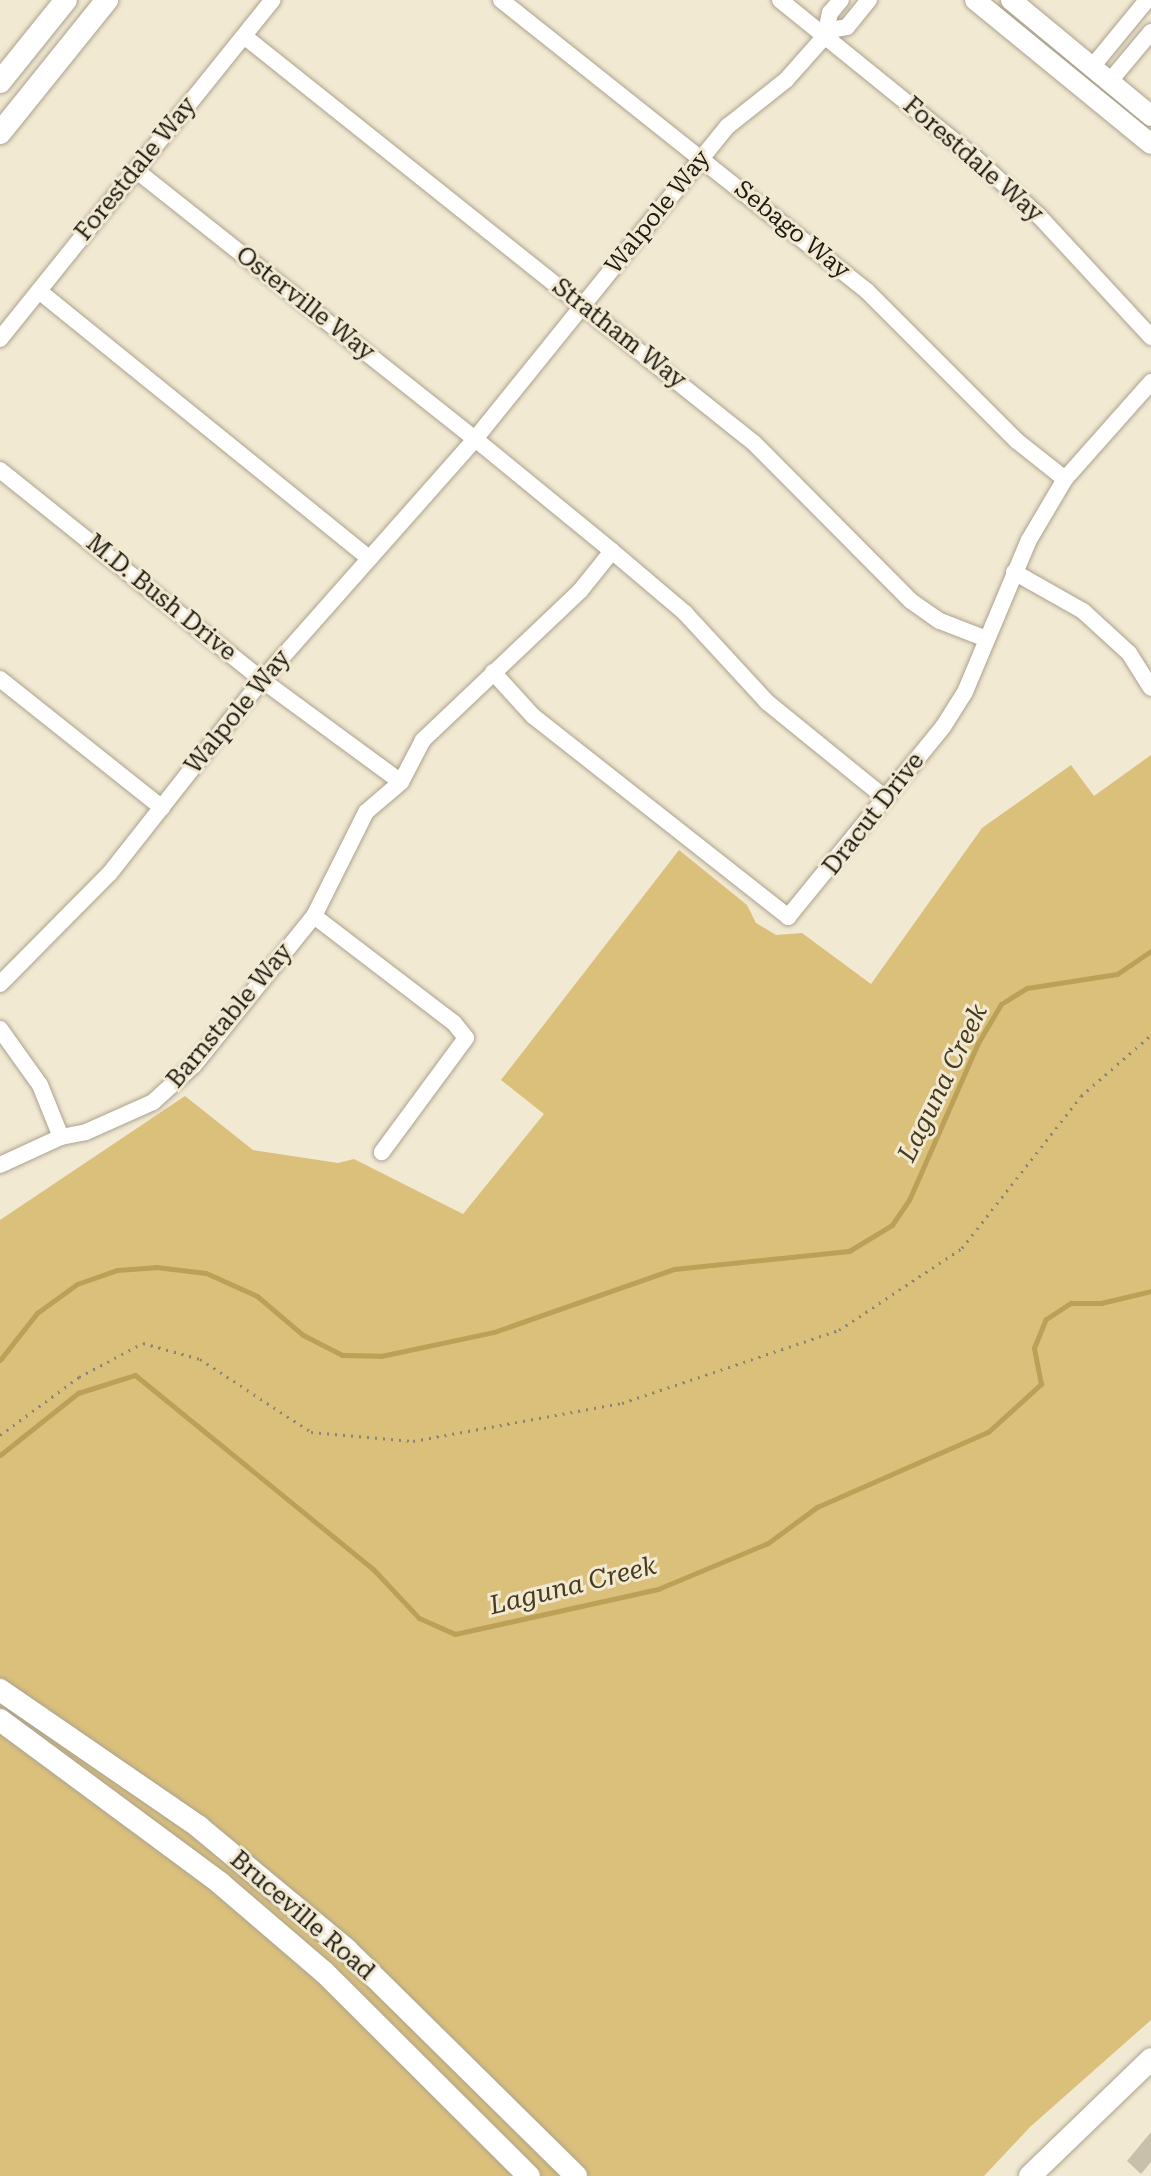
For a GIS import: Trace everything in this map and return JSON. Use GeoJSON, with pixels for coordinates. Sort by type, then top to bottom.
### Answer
{"type":"FeatureCollection","features":[{"type":"Feature","properties":{"kind":"main road"},"geometry":{"type":"LineString","coordinates":[[0,133],[107,0]]}},
{"type":"Feature","properties":{"kind":"main road"},"geometry":{"type":"LineString","coordinates":[[0,82],[59,3]]}},
{"type":"Feature","properties":{"kind":"main road","name":"Bruceville Road"},"geometry":{"type":"LineString","coordinates":[[0,1690],[199,1827],[346,1949],[576,2176]]}},
{"type":"Feature","properties":{"kind":"main road","name":"Bruceville Road"},"geometry":{"type":"LineString","coordinates":[[0,1720],[220,1883],[313,1962],[529,2176]]}},
{"type":"Feature","properties":{"kind":"main road"},"geometry":{"type":"LineString","coordinates":[[1030,2176],[1151,2059]]}},
{"type":"Feature","properties":{"kind":"street","name":"Forestdale Way"},"geometry":{"type":"LineString","coordinates":[[0,339],[273,0]]}},
{"type":"Feature","properties":{"kind":"street","name":"Sebago Way"},"geometry":{"type":"LineString","coordinates":[[501,0],[703,157],[878,301],[1017,441],[1065,479]]}},
{"type":"Feature","properties":{"kind":"street","name":"Forestdale Way"},"geometry":{"type":"LineString","coordinates":[[780,0],[828,33],[1039,216],[1151,337]]}},
{"type":"Feature","properties":{"kind":"street"},"geometry":{"type":"LineString","coordinates":[[841,0],[830,13],[828,33],[847,27],[869,0]]}},
{"type":"Feature","properties":{"kind":"street"},"geometry":{"type":"LineString","coordinates":[[975,0],[1151,144]]}},
{"type":"Feature","properties":{"kind":"street"},"geometry":{"type":"LineString","coordinates":[[1011,0],[1151,116]]}},
{"type":"Feature","properties":{"kind":"street"},"geometry":{"type":"LineString","coordinates":[[1092,67],[1147,0]]}},
{"type":"Feature","properties":{"kind":"street"},"geometry":{"type":"LineString","coordinates":[[1110,81],[1151,32]]}},
{"type":"Feature","properties":{"kind":"street","name":"Walpole Way"},"geometry":{"type":"LineString","coordinates":[[0,984],[110,873],[262,680],[367,557],[475,439],[728,126],[786,80],[828,33]]}},
{"type":"Feature","properties":{"kind":"street","name":"Stratham Way"},"geometry":{"type":"LineString","coordinates":[[244,36],[754,443],[911,601],[940,621],[984,638]]}},
{"type":"Feature","properties":{"kind":"street","name":"Osterville Way"},"geometry":{"type":"LineString","coordinates":[[136,170],[475,439]]}},
{"type":"Feature","properties":{"kind":"street"},"geometry":{"type":"LineString","coordinates":[[39,291],[367,557]]}},
{"type":"Feature","properties":{"kind":"street","name":"Dracut Drive"},"geometry":{"type":"LineString","coordinates":[[493,672],[533,716],[788,917],[943,727],[965,692],[984,638],[1014,572],[1065,479],[1151,382]]}},
{"type":"Feature","properties":{"kind":"street"},"geometry":{"type":"LineString","coordinates":[[475,439],[685,613],[767,702],[885,798]]}},
{"type":"Feature","properties":{"kind":"street","name":"M.D. Bush Drive"},"geometry":{"type":"LineString","coordinates":[[0,470],[262,680],[401,782]]}},
{"type":"Feature","properties":{"kind":"street"},"geometry":{"type":"LineString","coordinates":[[401,782],[423,740],[580,591],[612,551]]}},
{"type":"Feature","properties":{"kind":"street"},"geometry":{"type":"LineString","coordinates":[[1014,572],[1083,611],[1129,653],[1151,688]]}},
{"type":"Feature","properties":{"kind":"street"},"geometry":{"type":"LineString","coordinates":[[0,679],[162,808]]}},
{"type":"Feature","properties":{"kind":"street","name":"Barnstable Way"},"geometry":{"type":"LineString","coordinates":[[0,1165],[61,1137],[124,1117],[173,1086],[314,916],[366,812],[401,782]]}},
{"type":"Feature","properties":{"kind":"street"},"geometry":{"type":"LineString","coordinates":[[314,916],[454,1023],[466,1038],[382,1152]]}},
{"type":"Feature","properties":{"kind":"street"},"geometry":{"type":"LineString","coordinates":[[0,1029],[40,1085],[61,1137]]}},
{"type":"Feature","properties":{"kind":"path"},"geometry":{"type":"LineString","coordinates":[[0,1435],[79,1377],[143,1343],[200,1359],[311,1432],[413,1441],[622,1403],[839,1330],[962,1248],[1081,1096],[1151,1035]]}},
{"type":"Feature","properties":{"kind":"shaded area"},"geometry":{"type":"Polygon","coordinates":[[[1151,755],[1151,2020],[1030,2127],[984,2176],[0,2176],[0,1220],[185,1096],[253,1150],[338,1163],[354,1159],[463,1214],[544,1114],[501,1080],[679,850],[747,905],[756,923],[776,935],[802,933],[871,984],[982,828],[1071,765],[1094,796],[1151,755]]]}},
{"type":"Feature","properties":{"kind":"building"},"geometry":{"type":"Polygon","coordinates":[[[1151,2132],[1151,2162],[1141,2174],[1127,2161],[1151,2132]]]}},
{"type":"Feature","properties":{"kind":"waterway","name":"Laguna Creek"},"geometry":{"type":"LineString","coordinates":[[0,1360],[37,1313],[77,1284],[117,1270],[156,1267],[206,1273],[257,1296],[303,1335],[342,1355],[381,1356],[494,1332],[674,1269],[849,1251],[892,1225],[909,1200],[978,1043],[1001,1004],[1027,988],[1117,974],[1151,951]]}},
{"type":"Feature","properties":{"kind":"waterway","name":"Laguna Creek"},"geometry":{"type":"LineString","coordinates":[[0,1455],[78,1393],[135,1375],[373,1569],[419,1618],[455,1634],[658,1589],[768,1543],[817,1507],[988,1432],[1041,1384],[1034,1348],[1046,1319],[1071,1303],[1101,1303],[1151,1291]]}}]}
